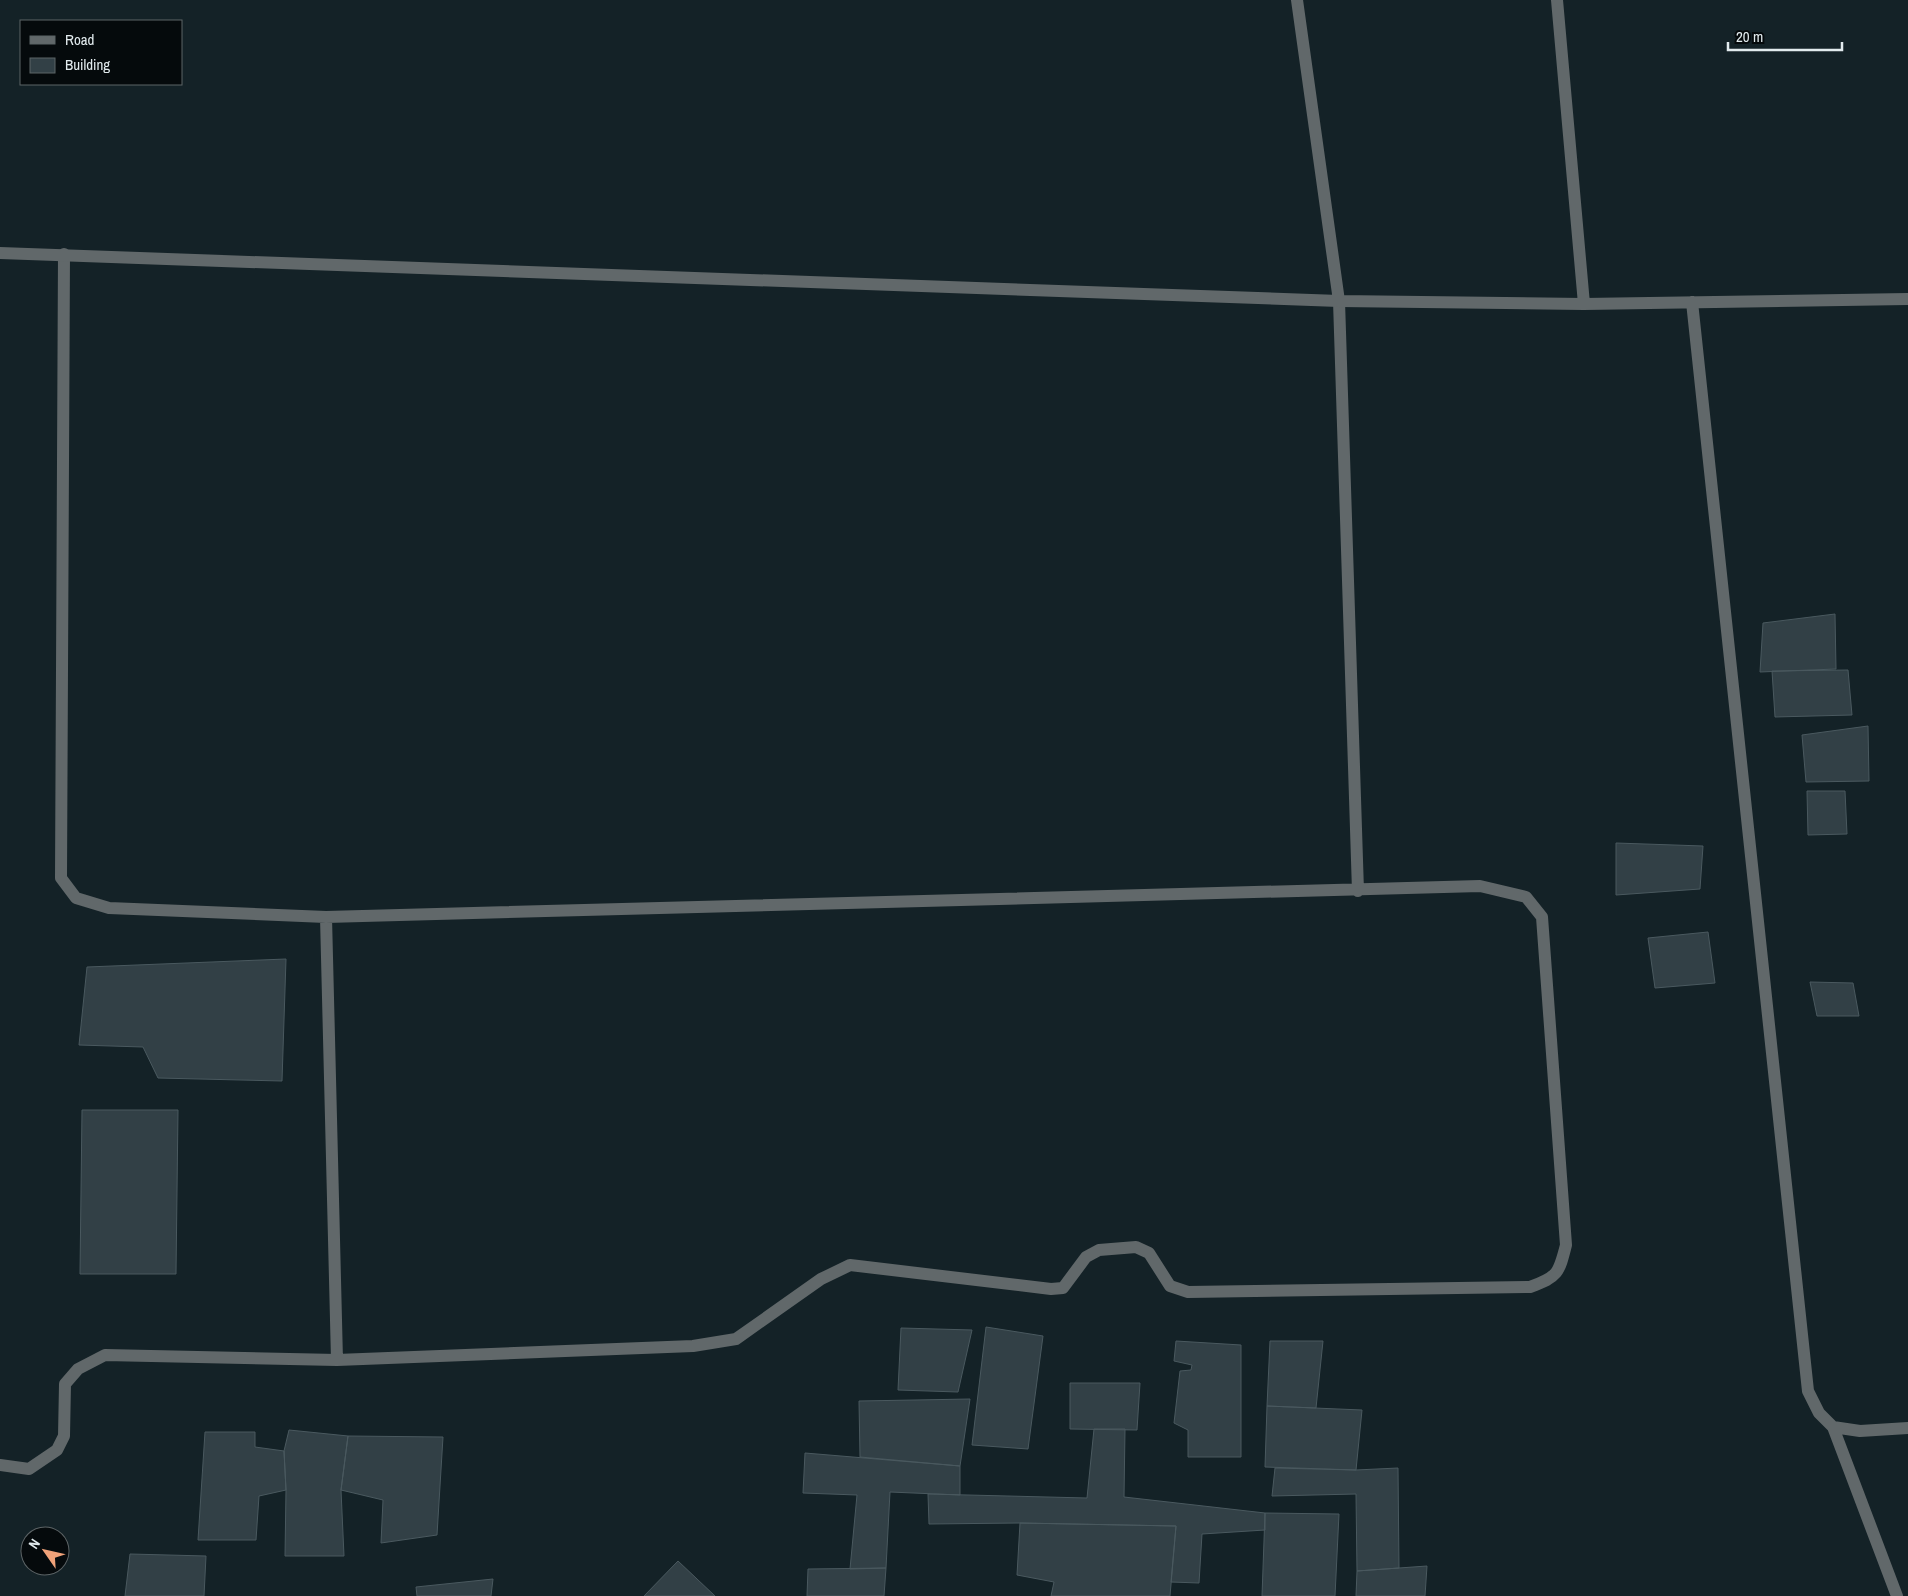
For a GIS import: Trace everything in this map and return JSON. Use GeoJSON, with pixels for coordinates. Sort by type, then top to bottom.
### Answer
{"type":"FeatureCollection","features":[{"type":"Feature","properties":{"kind":"street"},"geometry":{"type":"LineString","coordinates":[[1298,0],[1339,301],[1358,891]]}},
{"type":"Feature","properties":{"kind":"street"},"geometry":{"type":"LineString","coordinates":[[1557,0],[1584,304]]}},
{"type":"Feature","properties":{"kind":"street"},"geometry":{"type":"LineString","coordinates":[[0,253],[1339,301],[1584,304],[1908,299]]}},
{"type":"Feature","properties":{"kind":"street"},"geometry":{"type":"LineString","coordinates":[[0,1465],[29,1469],[57,1450],[64,1436],[66,1384],[78,1368],[105,1356],[337,1360],[693,1346],[736,1339],[822,1279],[850,1265],[1051,1289],[1063,1288],[1086,1257],[1099,1250],[1136,1247],[1148,1253],[1170,1286],[1188,1292],[1530,1287],[1548,1281],[1560,1268],[1566,1245],[1542,916],[1526,897],[1480,886],[1358,891],[326,917],[109,908],[76,898],[62,878],[64,254]]}},
{"type":"Feature","properties":{"kind":"street"},"geometry":{"type":"LineString","coordinates":[[1692,302],[1808,1390],[1819,1413],[1833,1427],[1897,1596]]}},
{"type":"Feature","properties":{"kind":"street"},"geometry":{"type":"LineString","coordinates":[[326,917],[337,1360]]}},
{"type":"Feature","properties":{"kind":"street"},"geometry":{"type":"LineString","coordinates":[[1833,1427],[1860,1431],[1908,1428]]}},
{"type":"Feature","properties":{"kind":"building"},"geometry":{"type":"Polygon","coordinates":[[[1835,614],[1836,669],[1760,672],[1763,623],[1835,614]]]}},
{"type":"Feature","properties":{"kind":"building"},"geometry":{"type":"Polygon","coordinates":[[[1848,670],[1852,715],[1775,717],[1772,671],[1848,670]]]}},
{"type":"Feature","properties":{"kind":"building"},"geometry":{"type":"Polygon","coordinates":[[[1868,726],[1869,781],[1806,782],[1802,735],[1868,726]]]}},
{"type":"Feature","properties":{"kind":"building"},"geometry":{"type":"Polygon","coordinates":[[[1807,791],[1845,791],[1847,834],[1808,835],[1807,791]]]}},
{"type":"Feature","properties":{"kind":"building"},"geometry":{"type":"Polygon","coordinates":[[[1616,843],[1703,846],[1700,889],[1616,895],[1616,843]]]}},
{"type":"Feature","properties":{"kind":"building"},"geometry":{"type":"Polygon","coordinates":[[[1708,932],[1715,983],[1655,988],[1648,938],[1708,932]]]}},
{"type":"Feature","properties":{"kind":"building"},"geometry":{"type":"Polygon","coordinates":[[[286,959],[282,1081],[158,1078],[143,1047],[79,1045],[87,967],[286,959]]]}},
{"type":"Feature","properties":{"kind":"building"},"geometry":{"type":"Polygon","coordinates":[[[1810,982],[1853,983],[1859,1016],[1817,1016],[1810,982]]]}},
{"type":"Feature","properties":{"kind":"building"},"geometry":{"type":"Polygon","coordinates":[[[82,1110],[178,1110],[176,1274],[80,1274],[82,1110]]]}},
{"type":"Feature","properties":{"kind":"building"},"geometry":{"type":"Polygon","coordinates":[[[986,1327],[1043,1336],[1028,1449],[972,1445],[986,1327]]]}},
{"type":"Feature","properties":{"kind":"building"},"geometry":{"type":"Polygon","coordinates":[[[901,1328],[972,1330],[958,1392],[898,1390],[901,1328]]]}},
{"type":"Feature","properties":{"kind":"building"},"geometry":{"type":"Polygon","coordinates":[[[1176,1341],[1241,1345],[1241,1457],[1188,1457],[1188,1430],[1174,1423],[1180,1371],[1191,1370],[1192,1365],[1174,1361],[1176,1341]]]}},
{"type":"Feature","properties":{"kind":"building"},"geometry":{"type":"Polygon","coordinates":[[[1270,1341],[1323,1341],[1316,1408],[1267,1406],[1270,1341]]]}},
{"type":"Feature","properties":{"kind":"building"},"geometry":{"type":"Polygon","coordinates":[[[1070,1383],[1140,1383],[1137,1430],[1070,1429],[1070,1383]]]}},
{"type":"Feature","properties":{"kind":"building"},"geometry":{"type":"Polygon","coordinates":[[[970,1399],[960,1466],[860,1457],[859,1401],[970,1399]]]}},
{"type":"Feature","properties":{"kind":"building"},"geometry":{"type":"Polygon","coordinates":[[[1267,1406],[1362,1410],[1356,1470],[1265,1467],[1267,1406]]]}},
{"type":"Feature","properties":{"kind":"building"},"geometry":{"type":"Polygon","coordinates":[[[1094,1429],[1125,1429],[1124,1497],[1265,1513],[1265,1530],[1202,1534],[1199,1583],[1171,1582],[1176,1526],[1020,1523],[929,1524],[928,1494],[1087,1498],[1094,1429]]]}},
{"type":"Feature","properties":{"kind":"building"},"geometry":{"type":"Polygon","coordinates":[[[289,1430],[348,1436],[341,1490],[344,1556],[285,1556],[286,1490],[284,1451],[289,1430]]]}},
{"type":"Feature","properties":{"kind":"building"},"geometry":{"type":"Polygon","coordinates":[[[205,1432],[255,1432],[255,1447],[284,1451],[286,1490],[259,1496],[256,1540],[198,1540],[205,1432]]]}},
{"type":"Feature","properties":{"kind":"building"},"geometry":{"type":"Polygon","coordinates":[[[348,1436],[443,1437],[437,1535],[381,1543],[383,1500],[341,1490],[348,1436]]]}},
{"type":"Feature","properties":{"kind":"building"},"geometry":{"type":"Polygon","coordinates":[[[805,1453],[960,1466],[960,1495],[890,1492],[886,1568],[850,1569],[857,1495],[803,1493],[805,1453]]]}},
{"type":"Feature","properties":{"kind":"building"},"geometry":{"type":"Polygon","coordinates":[[[1275,1468],[1356,1470],[1398,1468],[1399,1568],[1357,1571],[1356,1494],[1272,1496],[1275,1468]]]}},
{"type":"Feature","properties":{"kind":"building"},"geometry":{"type":"Polygon","coordinates":[[[1265,1513],[1339,1514],[1335,1596],[1262,1596],[1265,1513]]]}},
{"type":"Feature","properties":{"kind":"building"},"geometry":{"type":"Polygon","coordinates":[[[1020,1523],[1176,1526],[1170,1596],[1051,1596],[1054,1582],[1017,1575],[1020,1523]]]}},
{"type":"Feature","properties":{"kind":"building"},"geometry":{"type":"Polygon","coordinates":[[[130,1554],[206,1556],[204,1596],[125,1596],[130,1554]]]}},
{"type":"Feature","properties":{"kind":"building"},"geometry":{"type":"Polygon","coordinates":[[[678,1561],[715,1596],[644,1596],[678,1561]]]}},
{"type":"Feature","properties":{"kind":"building"},"geometry":{"type":"Polygon","coordinates":[[[1427,1566],[1425,1596],[1356,1596],[1357,1571],[1427,1566]]]}},
{"type":"Feature","properties":{"kind":"building"},"geometry":{"type":"Polygon","coordinates":[[[886,1568],[884,1596],[807,1596],[808,1569],[886,1568]]]}},
{"type":"Feature","properties":{"kind":"building"},"geometry":{"type":"Polygon","coordinates":[[[493,1579],[491,1596],[417,1596],[416,1587],[493,1579]]]}}]}
